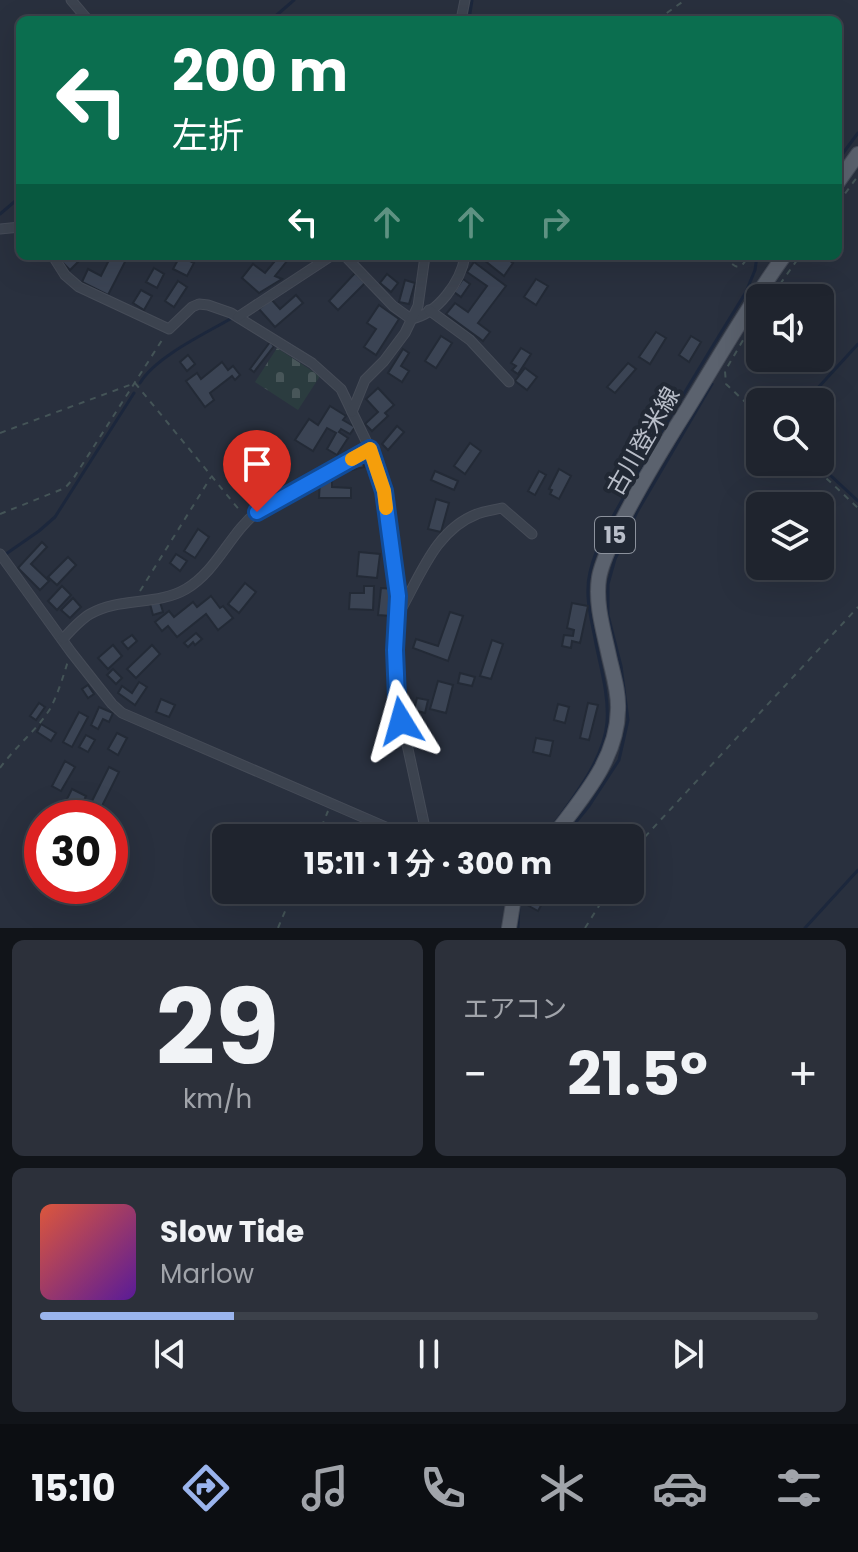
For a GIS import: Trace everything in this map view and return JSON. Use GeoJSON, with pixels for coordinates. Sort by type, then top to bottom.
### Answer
{"type":"FeatureCollection","features":[{"type":"Feature","properties":{"kind":"main road"},"geometry":{"type":"LineString","coordinates":[[842,176],[858,154]]}},
{"type":"Feature","properties":{"kind":"main road","name":"古川登米線"},"geometry":{"type":"LineString","coordinates":[[562,824],[601,771],[610,749],[618,712],[600,614],[599,580],[603,563],[649,470],[738,322],[781,260]]}},
{"type":"Feature","properties":{"kind":"main road"},"geometry":{"type":"LineString","coordinates":[[509,928],[511,904]]}},
{"type":"Feature","properties":{"kind":"street"},"geometry":{"type":"LineString","coordinates":[[71,0],[85,16]]}},
{"type":"Feature","properties":{"kind":"street"},"geometry":{"type":"LineString","coordinates":[[56,260],[65,275],[79,287],[169,329],[199,304],[235,315],[312,363],[341,389],[370,449],[384,491],[398,596],[395,650],[397,698],[424,824]]}},
{"type":"Feature","properties":{"kind":"street"},"geometry":{"type":"LineString","coordinates":[[235,315],[324,260]]}},
{"type":"Feature","properties":{"kind":"street"},"geometry":{"type":"LineString","coordinates":[[349,260],[393,306],[411,319],[420,317],[456,284],[464,260]]}},
{"type":"Feature","properties":{"kind":"street"},"geometry":{"type":"LineString","coordinates":[[352,412],[365,380],[405,333],[418,306],[424,260]]}},
{"type":"Feature","properties":{"kind":"street"},"geometry":{"type":"LineString","coordinates":[[429,310],[470,340],[509,382]]}},
{"type":"Feature","properties":{"kind":"street"},"geometry":{"type":"LineString","coordinates":[[63,639],[80,621],[93,613],[115,605],[167,597],[187,588],[205,573],[247,520],[257,512],[370,449]]}},
{"type":"Feature","properties":{"kind":"street"},"geometry":{"type":"LineString","coordinates":[[397,616],[433,549],[457,525],[477,513],[502,508],[532,534]]}},
{"type":"Feature","properties":{"kind":"street"},"geometry":{"type":"LineString","coordinates":[[2,556],[71,652],[122,713],[379,824]]}},
{"type":"Feature","properties":{"kind":"path"},"geometry":{"type":"LineString","coordinates":[[663,16],[685,0]]}},
{"type":"Feature","properties":{"kind":"path"},"geometry":{"type":"LineString","coordinates":[[842,198],[858,176]]}},
{"type":"Feature","properties":{"kind":"path"},"geometry":{"type":"LineString","coordinates":[[728,260],[736,267],[743,266],[746,260]]}},
{"type":"Feature","properties":{"kind":"path"},"geometry":{"type":"LineString","coordinates":[[780,284],[797,260]]}},
{"type":"Feature","properties":{"kind":"path"},"geometry":{"type":"LineString","coordinates":[[0,514],[65,488],[169,329]]}},
{"type":"Feature","properties":{"kind":"path"},"geometry":{"type":"LineString","coordinates":[[746,336],[725,371],[726,384],[746,403]]}},
{"type":"Feature","properties":{"kind":"path"},"geometry":{"type":"LineString","coordinates":[[0,433],[135,383]]}},
{"type":"Feature","properties":{"kind":"path"},"geometry":{"type":"LineString","coordinates":[[135,383],[247,520]]}},
{"type":"Feature","properties":{"kind":"path"},"geometry":{"type":"LineString","coordinates":[[133,602],[211,476]]}},
{"type":"Feature","properties":{"kind":"path"},"geometry":{"type":"LineString","coordinates":[[824,476],[858,508]]}},
{"type":"Feature","properties":{"kind":"path"},"geometry":{"type":"LineString","coordinates":[[644,838],[858,607]]}},
{"type":"Feature","properties":{"kind":"path"},"geometry":{"type":"LineString","coordinates":[[0,768],[50,708],[71,652]]}},
{"type":"Feature","properties":{"kind":"path"},"geometry":{"type":"LineString","coordinates":[[323,824],[332,803]]}},
{"type":"Feature","properties":{"kind":"path"},"geometry":{"type":"LineString","coordinates":[[278,928],[288,904]]}},
{"type":"Feature","properties":{"kind":"path"},"geometry":{"type":"LineString","coordinates":[[585,928],[600,904]]}},
{"type":"Feature","properties":{"kind":"green space"},"geometry":{"type":"Polygon","coordinates":[[[277,348],[320,376],[298,410],[255,382],[277,348]]]}},
{"type":"Feature","properties":{"kind":"building"},"geometry":{"type":"Polygon","coordinates":[[[60,260],[80,260],[70,270],[60,260]]]}},
{"type":"Feature","properties":{"kind":"building"},"geometry":{"type":"Polygon","coordinates":[[[109,260],[126,260],[108,295],[82,282],[88,269],[101,276],[109,260]]]}},
{"type":"Feature","properties":{"kind":"building"},"geometry":{"type":"Polygon","coordinates":[[[178,260],[194,263],[187,276],[173,269],[178,260]]]}},
{"type":"Feature","properties":{"kind":"building"},"geometry":{"type":"Polygon","coordinates":[[[276,260],[288,260],[275,276],[282,279],[259,293],[242,278],[253,264],[265,273],[276,260]]]}},
{"type":"Feature","properties":{"kind":"building"},"geometry":{"type":"Polygon","coordinates":[[[484,260],[509,260],[513,263],[504,276],[484,260]]]}},
{"type":"Feature","properties":{"kind":"building"},"geometry":{"type":"Polygon","coordinates":[[[474,262],[506,286],[478,323],[490,332],[483,341],[446,314],[455,303],[468,312],[487,286],[467,272],[474,262]]]}},
{"type":"Feature","properties":{"kind":"building"},"geometry":{"type":"Polygon","coordinates":[[[154,268],[164,274],[157,288],[146,282],[154,268]]]}},
{"type":"Feature","properties":{"kind":"building"},"geometry":{"type":"Polygon","coordinates":[[[355,273],[365,283],[338,310],[329,301],[355,273]]]}},
{"type":"Feature","properties":{"kind":"building"},"geometry":{"type":"Polygon","coordinates":[[[387,274],[398,283],[391,292],[380,283],[387,274]]]}},
{"type":"Feature","properties":{"kind":"building"},"geometry":{"type":"Polygon","coordinates":[[[463,279],[470,284],[461,297],[454,292],[463,279]]]}},
{"type":"Feature","properties":{"kind":"building"},"geometry":{"type":"Polygon","coordinates":[[[536,279],[548,286],[536,305],[524,297],[536,279]]]}},
{"type":"Feature","properties":{"kind":"building"},"geometry":{"type":"Polygon","coordinates":[[[405,280],[415,283],[409,304],[399,302],[405,280]]]}},
{"type":"Feature","properties":{"kind":"building"},"geometry":{"type":"Polygon","coordinates":[[[178,281],[187,287],[174,307],[165,301],[178,281]]]}},
{"type":"Feature","properties":{"kind":"building"},"geometry":{"type":"Polygon","coordinates":[[[141,290],[152,296],[144,310],[133,303],[141,290]]]}},
{"type":"Feature","properties":{"kind":"building"},"geometry":{"type":"Polygon","coordinates":[[[296,295],[303,303],[275,327],[259,309],[271,299],[280,309],[296,295]]]}},
{"type":"Feature","properties":{"kind":"building"},"geometry":{"type":"Polygon","coordinates":[[[379,305],[399,319],[376,355],[364,347],[376,329],[367,323],[379,305]]]}},
{"type":"Feature","properties":{"kind":"building"},"geometry":{"type":"Polygon","coordinates":[[[656,332],[666,338],[650,364],[639,357],[656,332]]]}},
{"type":"Feature","properties":{"kind":"building"},"geometry":{"type":"Polygon","coordinates":[[[441,336],[452,343],[436,368],[425,361],[441,336]]]}},
{"type":"Feature","properties":{"kind":"building"},"geometry":{"type":"Polygon","coordinates":[[[691,336],[701,342],[689,362],[679,355],[691,336]]]}},
{"type":"Feature","properties":{"kind":"building"},"geometry":{"type":"Polygon","coordinates":[[[270,342],[274,346],[254,372],[250,369],[270,342]]]}},
{"type":"Feature","properties":{"kind":"building"},"geometry":{"type":"Polygon","coordinates":[[[521,348],[531,354],[518,374],[512,370],[516,366],[511,363],[521,348]]]}},
{"type":"Feature","properties":{"kind":"building"},"geometry":{"type":"Polygon","coordinates":[[[403,349],[409,353],[401,366],[409,371],[402,382],[388,373],[403,349]]]}},
{"type":"Feature","properties":{"kind":"building"},"geometry":{"type":"Polygon","coordinates":[[[188,355],[195,364],[187,371],[180,362],[188,355]]]}},
{"type":"Feature","properties":{"kind":"building"},"geometry":{"type":"Polygon","coordinates":[[[222,362],[228,370],[233,366],[240,375],[235,380],[232,376],[210,393],[214,400],[205,407],[186,381],[197,373],[201,379],[222,362]]]}},
{"type":"Feature","properties":{"kind":"building"},"geometry":{"type":"Polygon","coordinates":[[[628,363],[636,369],[615,393],[607,387],[628,363]]]}},
{"type":"Feature","properties":{"kind":"building"},"geometry":{"type":"Polygon","coordinates":[[[525,368],[537,377],[527,390],[515,381],[525,368]]]}},
{"type":"Feature","properties":{"kind":"building"},"geometry":{"type":"Polygon","coordinates":[[[378,388],[394,405],[385,413],[388,416],[372,431],[365,424],[378,412],[366,399],[378,388]]]}},
{"type":"Feature","properties":{"kind":"building"},"geometry":{"type":"Polygon","coordinates":[[[330,406],[346,416],[343,420],[355,427],[350,434],[341,429],[339,432],[348,438],[337,455],[327,449],[336,433],[327,428],[313,451],[295,440],[309,419],[318,425],[330,406]]]}},
{"type":"Feature","properties":{"kind":"building"},"geometry":{"type":"Polygon","coordinates":[[[397,426],[404,432],[388,450],[382,444],[397,426]]]}},
{"type":"Feature","properties":{"kind":"building"},"geometry":{"type":"Polygon","coordinates":[[[470,443],[481,451],[465,474],[454,466],[470,443]]]}},
{"type":"Feature","properties":{"kind":"building"},"geometry":{"type":"Polygon","coordinates":[[[362,461],[364,467],[352,470],[350,464],[362,461]]]}},
{"type":"Feature","properties":{"kind":"building"},"geometry":{"type":"Polygon","coordinates":[[[559,469],[571,476],[559,499],[550,494],[552,490],[549,489],[559,469]]]}},
{"type":"Feature","properties":{"kind":"building"},"geometry":{"type":"Polygon","coordinates":[[[435,471],[458,481],[454,490],[431,480],[435,471]]]}},
{"type":"Feature","properties":{"kind":"building"},"geometry":{"type":"Polygon","coordinates":[[[539,471],[546,475],[535,495],[528,491],[539,471]]]}},
{"type":"Feature","properties":{"kind":"building"},"geometry":{"type":"Polygon","coordinates":[[[320,480],[332,480],[332,487],[351,488],[351,498],[319,498],[320,480]]]}},
{"type":"Feature","properties":{"kind":"building"},"geometry":{"type":"Polygon","coordinates":[[[436,499],[449,503],[441,532],[428,529],[436,499]]]}},
{"type":"Feature","properties":{"kind":"building"},"geometry":{"type":"Polygon","coordinates":[[[198,529],[209,537],[195,558],[184,551],[198,529]]]}},
{"type":"Feature","properties":{"kind":"building"},"geometry":{"type":"Polygon","coordinates":[[[42,542],[47,547],[31,564],[49,581],[40,590],[18,568],[42,542]]]}},
{"type":"Feature","properties":{"kind":"building"},"geometry":{"type":"Polygon","coordinates":[[[359,552],[380,554],[377,578],[357,576],[359,552]]]}},
{"type":"Feature","properties":{"kind":"building"},"geometry":{"type":"Polygon","coordinates":[[[176,554],[187,561],[180,571],[170,563],[176,554]]]}},
{"type":"Feature","properties":{"kind":"building"},"geometry":{"type":"Polygon","coordinates":[[[68,557],[76,565],[57,585],[48,577],[68,557]]]}},
{"type":"Feature","properties":{"kind":"building"},"geometry":{"type":"Polygon","coordinates":[[[245,583],[256,592],[239,613],[228,604],[245,583]]]}},
{"type":"Feature","properties":{"kind":"building"},"geometry":{"type":"Polygon","coordinates":[[[62,586],[71,595],[57,610],[48,601],[62,586]]]}},
{"type":"Feature","properties":{"kind":"building"},"geometry":{"type":"Polygon","coordinates":[[[364,586],[374,586],[373,610],[349,609],[350,593],[364,593],[364,586]]]}},
{"type":"Feature","properties":{"kind":"building"},"geometry":{"type":"Polygon","coordinates":[[[381,588],[394,589],[391,616],[378,615],[381,588]]]}},
{"type":"Feature","properties":{"kind":"building"},"geometry":{"type":"Polygon","coordinates":[[[211,596],[233,618],[218,630],[206,614],[177,637],[168,626],[162,631],[155,622],[169,611],[174,617],[193,602],[197,607],[211,596]]]}},
{"type":"Feature","properties":{"kind":"building"},"geometry":{"type":"Polygon","coordinates":[[[73,598],[81,607],[70,618],[61,610],[73,598]]]}},
{"type":"Feature","properties":{"kind":"building"},"geometry":{"type":"Polygon","coordinates":[[[160,602],[163,612],[153,615],[150,604],[160,602]]]}},
{"type":"Feature","properties":{"kind":"building"},"geometry":{"type":"Polygon","coordinates":[[[572,603],[588,606],[580,643],[572,641],[571,648],[562,646],[564,635],[573,636],[574,630],[567,628],[572,603]]]}},
{"type":"Feature","properties":{"kind":"building"},"geometry":{"type":"Polygon","coordinates":[[[450,612],[463,616],[448,661],[413,648],[416,639],[438,646],[450,612]]]}},
{"type":"Feature","properties":{"kind":"building"},"geometry":{"type":"Polygon","coordinates":[[[196,633],[202,639],[188,647],[184,643],[196,633]]]}},
{"type":"Feature","properties":{"kind":"building"},"geometry":{"type":"Polygon","coordinates":[[[132,635],[137,641],[128,649],[122,642],[132,635]]]}},
{"type":"Feature","properties":{"kind":"building"},"geometry":{"type":"Polygon","coordinates":[[[492,640],[503,644],[491,679],[480,676],[492,640]]]}},
{"type":"Feature","properties":{"kind":"building"},"geometry":{"type":"Polygon","coordinates":[[[113,645],[122,656],[108,669],[98,658],[113,645]]]}},
{"type":"Feature","properties":{"kind":"building"},"geometry":{"type":"Polygon","coordinates":[[[152,645],[160,654],[136,678],[127,669],[152,645]]]}},
{"type":"Feature","properties":{"kind":"building"},"geometry":{"type":"Polygon","coordinates":[[[113,669],[122,678],[116,684],[107,675],[113,669]]]}},
{"type":"Feature","properties":{"kind":"building"},"geometry":{"type":"Polygon","coordinates":[[[460,673],[475,677],[472,686],[458,683],[460,673]]]}},
{"type":"Feature","properties":{"kind":"building"},"geometry":{"type":"Polygon","coordinates":[[[438,681],[453,685],[446,713],[430,709],[438,681]]]}},
{"type":"Feature","properties":{"kind":"building"},"geometry":{"type":"Polygon","coordinates":[[[139,682],[147,687],[135,705],[118,693],[122,686],[132,693],[139,682]]]}},
{"type":"Feature","properties":{"kind":"building"},"geometry":{"type":"Polygon","coordinates":[[[88,685],[94,694],[88,698],[82,689],[88,685]]]}},
{"type":"Feature","properties":{"kind":"building"},"geometry":{"type":"Polygon","coordinates":[[[417,698],[428,700],[425,713],[414,710],[417,698]]]}},
{"type":"Feature","properties":{"kind":"building"},"geometry":{"type":"Polygon","coordinates":[[[161,699],[175,705],[169,717],[156,712],[161,699]]]}},
{"type":"Feature","properties":{"kind":"building"},"geometry":{"type":"Polygon","coordinates":[[[39,703],[45,707],[36,720],[30,716],[39,703]]]}},
{"type":"Feature","properties":{"kind":"building"},"geometry":{"type":"Polygon","coordinates":[[[588,703],[598,705],[589,740],[580,738],[588,703]]]}},
{"type":"Feature","properties":{"kind":"building"},"geometry":{"type":"Polygon","coordinates":[[[558,704],[569,707],[565,723],[554,720],[558,704]]]}},
{"type":"Feature","properties":{"kind":"building"},"geometry":{"type":"Polygon","coordinates":[[[99,707],[113,713],[109,722],[103,719],[98,729],[91,725],[99,707]]]}},
{"type":"Feature","properties":{"kind":"building"},"geometry":{"type":"Polygon","coordinates":[[[79,712],[88,717],[72,747],[63,742],[79,712]]]}},
{"type":"Feature","properties":{"kind":"building"},"geometry":{"type":"Polygon","coordinates":[[[41,724],[56,733],[51,741],[37,732],[41,724]]]}},
{"type":"Feature","properties":{"kind":"building"},"geometry":{"type":"Polygon","coordinates":[[[117,733],[127,738],[118,755],[108,749],[117,733]]]}},
{"type":"Feature","properties":{"kind":"building"},"geometry":{"type":"Polygon","coordinates":[[[86,735],[95,740],[88,752],[79,747],[86,735]]]}},
{"type":"Feature","properties":{"kind":"building"},"geometry":{"type":"Polygon","coordinates":[[[536,738],[553,741],[550,756],[533,752],[536,738]]]}},
{"type":"Feature","properties":{"kind":"building"},"geometry":{"type":"Polygon","coordinates":[[[65,761],[75,767],[61,791],[52,786],[65,761]]]}},
{"type":"Feature","properties":{"kind":"building"},"geometry":{"type":"Polygon","coordinates":[[[109,767],[119,772],[105,800],[92,800],[109,767]]]}},
{"type":"Feature","properties":{"kind":"building"},"geometry":{"type":"Polygon","coordinates":[[[72,789],[86,796],[84,800],[66,800],[72,789]]]}},
{"type":"Feature","properties":{"kind":"building"},"geometry":{"type":"Polygon","coordinates":[[[525,904],[542,904],[538,911],[525,904]]]}},
{"type":"Feature","properties":{"kind":"waterway"},"geometry":{"type":"LineString","coordinates":[[276,16],[294,0]]}},
{"type":"Feature","properties":{"kind":"waterway"},"geometry":{"type":"LineString","coordinates":[[470,16],[472,0]]}},
{"type":"Feature","properties":{"kind":"waterway"},"geometry":{"type":"LineString","coordinates":[[842,155],[858,133]]}},
{"type":"Feature","properties":{"kind":"waterway"},"geometry":{"type":"LineString","coordinates":[[0,214],[16,200]]}},
{"type":"Feature","properties":{"kind":"waterway"},"geometry":{"type":"LineString","coordinates":[[554,824],[592,768],[607,722],[606,692],[588,599],[588,581],[594,559],[619,506],[746,292],[756,260]]}},
{"type":"Feature","properties":{"kind":"waterway"},"geometry":{"type":"LineString","coordinates":[[140,383],[169,355],[232,318]]}},
{"type":"Feature","properties":{"kind":"waterway"},"geometry":{"type":"LineString","coordinates":[[818,388],[858,344]]}},
{"type":"Feature","properties":{"kind":"waterway"},"geometry":{"type":"LineString","coordinates":[[574,824],[619,760],[628,720],[621,666],[608,615],[608,584],[615,559],[637,512],[712,384]]}},
{"type":"Feature","properties":{"kind":"waterway"},"geometry":{"type":"LineString","coordinates":[[3,556],[55,517],[134,393]]}},
{"type":"Feature","properties":{"kind":"waterway"},"geometry":{"type":"LineString","coordinates":[[831,476],[858,501]]}},
{"type":"Feature","properties":{"kind":"waterway"},"geometry":{"type":"LineString","coordinates":[[805,928],[858,870]]}},
{"type":"Feature","properties":{"kind":"waterway"},"geometry":{"type":"LineString","coordinates":[[518,928],[519,905]]}},
{"type":"Feature","properties":{"kind":"slow traffic"},"geometry":{"type":"LineString","coordinates":[[352,459],[370,449],[384,491],[386,508]]}},
{"type":"Feature","properties":{"kind":"route"},"geometry":{"type":"LineString","coordinates":[[257,512],[370,449],[384,491],[398,596],[395,650],[401,721]]}}]}
